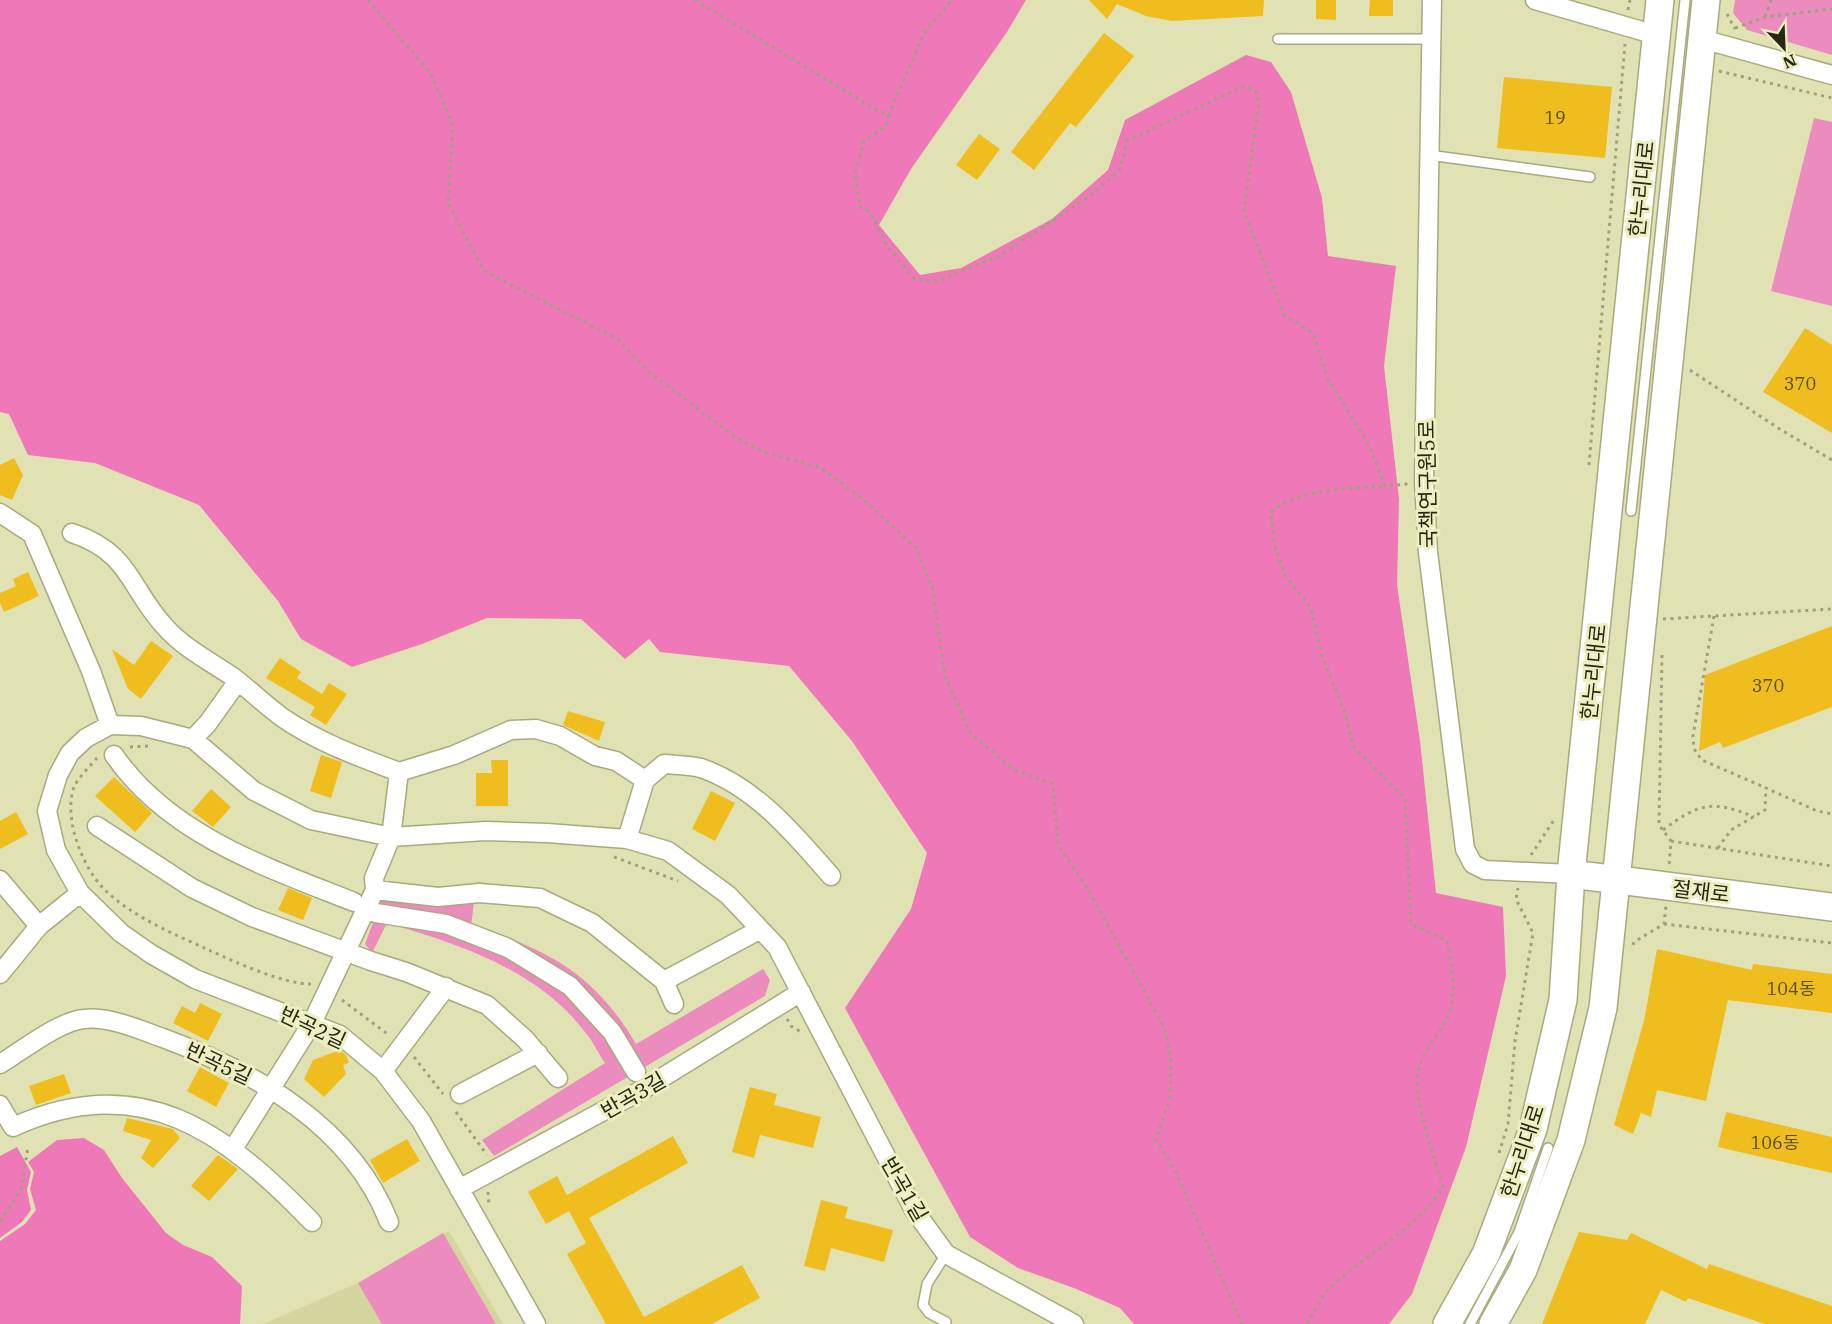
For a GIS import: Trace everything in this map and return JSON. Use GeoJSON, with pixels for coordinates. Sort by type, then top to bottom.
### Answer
{"type":"FeatureCollection","features":[{"type":"Feature","properties":{"kind":"street","name":"국책연구원5로"},"geometry":{"type":"LineString","coordinates":[[1432,0],[1424,482],[1428,552],[1465,849],[1473,864],[1485,870],[1571,874]]}},
{"type":"Feature","properties":{"kind":"street"},"geometry":{"type":"LineString","coordinates":[[1535,0],[1656,35]]}},
{"type":"Feature","properties":{"kind":"street","name":"한누리대로"},"geometry":{"type":"LineString","coordinates":[[1447,1324],[1486,1254],[1533,1129],[1563,1000],[1571,874],[1660,0]]}},
{"type":"Feature","properties":{"kind":"street","name":"한누리대로"},"geometry":{"type":"LineString","coordinates":[[1493,1324],[1523,1270],[1571,1140],[1603,1008],[1706,0]]}},
{"type":"Feature","properties":{"kind":"street"},"geometry":{"type":"LineString","coordinates":[[1702,39],[1832,75]]}},
{"type":"Feature","properties":{"kind":"street"},"geometry":{"type":"LineString","coordinates":[[0,513],[32,534],[87,662],[110,725],[141,726],[193,739],[208,723],[238,681]]}},
{"type":"Feature","properties":{"kind":"street"},"geometry":{"type":"LineString","coordinates":[[72,533],[96,541],[110,552],[136,582],[150,609],[168,630],[284,718],[319,739],[399,772],[454,755],[511,730],[536,729],[560,736],[595,756],[616,761],[645,780]]}},
{"type":"Feature","properties":{"kind":"street","name":"반곡2길"},"geometry":{"type":"LineString","coordinates":[[110,725],[86,738],[70,753],[58,775],[47,811],[56,850],[80,893],[138,946],[179,970],[217,988],[340,1035],[383,1071],[414,1109],[536,1324]]}},
{"type":"Feature","properties":{"kind":"street","name":"반곡1길"},"geometry":{"type":"LineString","coordinates":[[193,739],[254,791],[311,820],[391,837],[485,831],[627,839],[668,851],[728,895],[777,947],[914,1210],[946,1254],[1074,1324]]}},
{"type":"Feature","properties":{"kind":"street"},"geometry":{"type":"LineString","coordinates":[[114,755],[130,778],[149,797],[213,842],[265,867],[354,902]]}},
{"type":"Feature","properties":{"kind":"street"},"geometry":{"type":"LineString","coordinates":[[627,839],[645,780],[664,764],[699,767],[721,776],[749,793],[791,830],[831,876]]}},
{"type":"Feature","properties":{"kind":"street"},"geometry":{"type":"LineString","coordinates":[[233,1149],[312,1023],[375,890],[374,878],[391,837],[399,772]]}},
{"type":"Feature","properties":{"kind":"street"},"geometry":{"type":"LineString","coordinates":[[97,826],[192,888],[252,917],[446,987],[487,1005],[538,1053],[558,1078]]}},
{"type":"Feature","properties":{"kind":"street","name":"절재로"},"geometry":{"type":"LineString","coordinates":[[1571,874],[1832,907]]}},
{"type":"Feature","properties":{"kind":"street"},"geometry":{"type":"LineString","coordinates":[[0,880],[39,926]]}},
{"type":"Feature","properties":{"kind":"street"},"geometry":{"type":"LineString","coordinates":[[375,890],[438,897],[479,893],[540,898],[592,923],[664,981],[674,1004]]}},
{"type":"Feature","properties":{"kind":"street"},"geometry":{"type":"LineString","coordinates":[[0,974],[39,926],[80,893]]}},
{"type":"Feature","properties":{"kind":"street"},"geometry":{"type":"LineString","coordinates":[[376,913],[446,924],[508,948],[570,986],[612,1032],[636,1072]]}},
{"type":"Feature","properties":{"kind":"street"},"geometry":{"type":"LineString","coordinates":[[664,981],[759,930]]}},
{"type":"Feature","properties":{"kind":"street"},"geometry":{"type":"LineString","coordinates":[[383,1071],[446,987]]}},
{"type":"Feature","properties":{"kind":"street","name":"반곡3길"},"geometry":{"type":"LineString","coordinates":[[459,1189],[642,1090],[801,992]]}},
{"type":"Feature","properties":{"kind":"street","name":"반곡5길"},"geometry":{"type":"LineString","coordinates":[[0,1064],[64,1026],[82,1019],[100,1019],[182,1045],[270,1087],[326,1130],[350,1156],[381,1202],[389,1222]]}},
{"type":"Feature","properties":{"kind":"street"},"geometry":{"type":"LineString","coordinates":[[460,1094],[538,1053]]}},
{"type":"Feature","properties":{"kind":"street"},"geometry":{"type":"LineString","coordinates":[[0,1105],[6,1133],[61,1110],[111,1103],[145,1107],[168,1115],[233,1149],[312,1222]]}},
{"type":"Feature","properties":{"kind":"lane"},"geometry":{"type":"LineString","coordinates":[[1631,511],[1685,0]]}},
{"type":"Feature","properties":{"kind":"lane"},"geometry":{"type":"LineString","coordinates":[[1278,39],[1430,39]]}},
{"type":"Feature","properties":{"kind":"lane"},"geometry":{"type":"LineString","coordinates":[[1429,155],[1590,177]]}},
{"type":"Feature","properties":{"kind":"lane"},"geometry":{"type":"LineString","coordinates":[[1470,1324],[1519,1232],[1548,1148]]}},
{"type":"Feature","properties":{"kind":"lane"},"geometry":{"type":"LineString","coordinates":[[946,1254],[927,1284],[923,1305],[929,1313],[946,1322]]}},
{"type":"Feature","properties":{"kind":"path"},"geometry":{"type":"LineString","coordinates":[[368,0],[431,74],[453,125],[448,203],[484,272],[618,339],[650,373],[737,438],[763,452],[821,468],[864,500],[915,548],[933,589],[945,676],[971,734],[1014,770],[1053,784],[1058,844],[1089,891],[1165,1029],[1171,1059],[1170,1098],[1156,1140],[1175,1170],[1242,1324]]}},
{"type":"Feature","properties":{"kind":"path"},"geometry":{"type":"LineString","coordinates":[[695,0],[875,109],[889,115]]}},
{"type":"Feature","properties":{"kind":"path"},"geometry":{"type":"LineString","coordinates":[[952,0],[924,33],[886,126],[864,141],[855,174],[860,207],[870,212],[887,246],[913,278],[936,282],[1002,255],[1091,195],[1119,171],[1127,141],[1242,87],[1255,89],[1259,102],[1244,211],[1285,316],[1313,333],[1327,376],[1370,445],[1385,486]]}},
{"type":"Feature","properties":{"kind":"path"},"geometry":{"type":"LineString","coordinates":[[1588,475],[1592,404],[1630,0]]}},
{"type":"Feature","properties":{"kind":"path"},"geometry":{"type":"LineString","coordinates":[[1765,17],[1771,0]]}},
{"type":"Feature","properties":{"kind":"path"},"geometry":{"type":"LineString","coordinates":[[1735,28],[1765,17],[1832,9]]}},
{"type":"Feature","properties":{"kind":"path"},"geometry":{"type":"LineString","coordinates":[[1714,70],[1832,98]]}},
{"type":"Feature","properties":{"kind":"path"},"geometry":{"type":"LineString","coordinates":[[1686,367],[1778,428],[1832,460]]}},
{"type":"Feature","properties":{"kind":"path"},"geometry":{"type":"LineString","coordinates":[[1307,1324],[1328,1290],[1387,1245],[1429,1209],[1443,1187],[1416,1079],[1426,1054],[1446,1020],[1455,989],[1447,941],[1411,924],[1405,798],[1353,746],[1345,713],[1322,656],[1311,608],[1285,575],[1274,544],[1271,512],[1286,500],[1327,492],[1424,482]]}},
{"type":"Feature","properties":{"kind":"path"},"geometry":{"type":"LineString","coordinates":[[1662,620],[1832,609]]}},
{"type":"Feature","properties":{"kind":"path"},"geometry":{"type":"LineString","coordinates":[[1714,616],[1693,736],[1694,749],[1702,760],[1817,811],[1832,814]]}},
{"type":"Feature","properties":{"kind":"path"},"geometry":{"type":"LineString","coordinates":[[1718,848],[1731,830],[1765,810],[1766,788]]}},
{"type":"Feature","properties":{"kind":"path"},"geometry":{"type":"LineString","coordinates":[[1663,830],[1694,808],[1713,804],[1754,817]]}},
{"type":"Feature","properties":{"kind":"path"},"geometry":{"type":"LineString","coordinates":[[1498,1155],[1508,1124],[1515,1041],[1533,933],[1516,899],[1522,871],[1555,818]]}},
{"type":"Feature","properties":{"kind":"path"},"geometry":{"type":"LineString","coordinates":[[1671,841],[1832,866]]}},
{"type":"Feature","properties":{"kind":"path"},"geometry":{"type":"LineString","coordinates":[[1664,924],[1832,944]]}},
{"type":"Feature","properties":{"kind":"path"},"geometry":{"type":"LineString","coordinates":[[0,1221],[21,1190],[28,1147]]}},
{"type":"Feature","properties":{"kind":"shaded area"},"geometry":{"type":"Polygon","coordinates":[[[0,0],[1026,0],[1007,32],[911,169],[879,225],[920,275],[961,268],[1052,219],[1108,170],[1125,120],[1246,55],[1271,62],[1291,92],[1322,198],[1328,256],[1396,266],[1384,366],[1399,499],[1397,585],[1420,741],[1436,893],[1503,907],[1506,976],[1466,1147],[1412,1294],[1389,1324],[1134,1324],[1120,1308],[1074,1288],[1018,1268],[970,1237],[845,1008],[911,909],[927,853],[852,741],[789,666],[660,652],[649,639],[625,659],[581,619],[487,618],[422,644],[352,667],[301,639],[278,601],[199,505],[95,463],[28,455],[9,414],[0,412],[0,0]]]}},
{"type":"Feature","properties":{"kind":"shaded area"},"geometry":{"type":"Polygon","coordinates":[[[1735,0],[1832,0],[1832,55],[1747,30],[1733,13],[1735,0]]]}},
{"type":"Feature","properties":{"kind":"shaded area"},"geometry":{"type":"Polygon","coordinates":[[[1814,118],[1832,122],[1832,306],[1771,291],[1814,118]]]}},
{"type":"Feature","properties":{"kind":"shaded area"},"geometry":{"type":"Polygon","coordinates":[[[382,898],[409,904],[474,902],[471,926],[523,944],[567,967],[604,999],[636,1044],[763,969],[770,980],[765,996],[494,1156],[482,1140],[605,1063],[588,1036],[566,1010],[521,976],[495,962],[442,940],[387,923],[372,953],[365,944],[382,898]]]}},
{"type":"Feature","properties":{"kind":"shaded area"},"geometry":{"type":"Polygon","coordinates":[[[84,1138],[104,1150],[122,1178],[166,1233],[183,1245],[212,1257],[242,1286],[240,1324],[0,1324],[0,1241],[25,1224],[36,1210],[30,1189],[34,1172],[28,1162],[57,1140],[84,1138]]]}},
{"type":"Feature","properties":{"kind":"shaded area"},"geometry":{"type":"Polygon","coordinates":[[[17,1147],[31,1172],[27,1190],[31,1210],[22,1222],[0,1238],[0,1156],[17,1147]]]}},
{"type":"Feature","properties":{"kind":"shaded area"},"geometry":{"type":"Polygon","coordinates":[[[449,1231],[503,1324],[263,1324],[358,1283],[449,1231]]]}},
{"type":"Feature","properties":{"kind":"shaded area"},"geometry":{"type":"Polygon","coordinates":[[[443,1233],[496,1324],[382,1324],[358,1283],[443,1233]]]}},
{"type":"Feature","properties":{"kind":"building"},"geometry":{"type":"Polygon","coordinates":[[[1089,0],[1264,0],[1263,16],[1172,21],[1146,16],[1117,4],[1107,19],[1089,0]]]}},
{"type":"Feature","properties":{"kind":"building"},"geometry":{"type":"Polygon","coordinates":[[[1316,0],[1336,0],[1336,20],[1316,19],[1316,0]]]}},
{"type":"Feature","properties":{"kind":"building"},"geometry":{"type":"Polygon","coordinates":[[[1370,0],[1393,0],[1393,16],[1369,16],[1370,0]]]}},
{"type":"Feature","properties":{"kind":"building"},"geometry":{"type":"Polygon","coordinates":[[[1104,33],[1134,56],[1076,127],[1070,123],[1034,170],[1011,152],[1104,33]]]}},
{"type":"Feature","properties":{"kind":"building"},"geometry":{"type":"Polygon","coordinates":[[[1504,77],[1612,87],[1605,158],[1497,148],[1504,77]]]}},
{"type":"Feature","properties":{"kind":"building"},"geometry":{"type":"Polygon","coordinates":[[[979,134],[1000,149],[977,180],[956,165],[979,134]]]}},
{"type":"Feature","properties":{"kind":"building"},"geometry":{"type":"Polygon","coordinates":[[[1805,328],[1832,345],[1832,433],[1763,392],[1805,328]]]}},
{"type":"Feature","properties":{"kind":"building"},"geometry":{"type":"Polygon","coordinates":[[[14,458],[23,475],[12,500],[0,495],[0,465],[14,458]]]}},
{"type":"Feature","properties":{"kind":"building"},"geometry":{"type":"Polygon","coordinates":[[[28,572],[39,596],[4,612],[0,603],[0,593],[16,586],[13,579],[28,572]]]}},
{"type":"Feature","properties":{"kind":"building"},"geometry":{"type":"Polygon","coordinates":[[[1832,626],[1832,707],[1723,748],[1720,742],[1699,751],[1705,675],[1832,626]]]}},
{"type":"Feature","properties":{"kind":"building"},"geometry":{"type":"Polygon","coordinates":[[[151,641],[173,656],[141,699],[128,689],[112,649],[134,665],[151,641]]]}},
{"type":"Feature","properties":{"kind":"building"},"geometry":{"type":"Polygon","coordinates":[[[280,658],[301,672],[297,678],[322,694],[329,683],[347,694],[326,725],[310,715],[315,707],[266,678],[280,658]]]}},
{"type":"Feature","properties":{"kind":"building"},"geometry":{"type":"Polygon","coordinates":[[[568,711],[605,722],[599,741],[563,725],[568,711]]]}},
{"type":"Feature","properties":{"kind":"building"},"geometry":{"type":"Polygon","coordinates":[[[321,755],[342,762],[331,798],[310,791],[321,755]]]}},
{"type":"Feature","properties":{"kind":"building"},"geometry":{"type":"Polygon","coordinates":[[[491,760],[508,760],[508,806],[476,806],[476,773],[492,773],[491,760]]]}},
{"type":"Feature","properties":{"kind":"building"},"geometry":{"type":"Polygon","coordinates":[[[114,777],[152,813],[135,832],[95,796],[114,777]]]}},
{"type":"Feature","properties":{"kind":"building"},"geometry":{"type":"Polygon","coordinates":[[[211,789],[231,807],[213,827],[192,811],[211,789]]]}},
{"type":"Feature","properties":{"kind":"building"},"geometry":{"type":"Polygon","coordinates":[[[711,791],[735,803],[715,841],[692,829],[711,791]]]}},
{"type":"Feature","properties":{"kind":"building"},"geometry":{"type":"Polygon","coordinates":[[[16,812],[28,834],[0,849],[0,821],[16,812]]]}},
{"type":"Feature","properties":{"kind":"building"},"geometry":{"type":"Polygon","coordinates":[[[288,888],[312,898],[303,920],[278,910],[288,888]]]}},
{"type":"Feature","properties":{"kind":"building"},"geometry":{"type":"Polygon","coordinates":[[[1657,949],[1752,970],[1753,964],[1832,974],[1832,1013],[1728,1000],[1706,1101],[1657,1090],[1651,1117],[1641,1113],[1633,1134],[1614,1125],[1644,1021],[1657,949]]]}},
{"type":"Feature","properties":{"kind":"building"},"geometry":{"type":"Polygon","coordinates":[[[200,1003],[222,1014],[208,1041],[173,1023],[182,1006],[195,1013],[200,1003]]]}},
{"type":"Feature","properties":{"kind":"building"},"geometry":{"type":"Polygon","coordinates":[[[340,1050],[346,1055],[349,1063],[343,1065],[346,1074],[324,1097],[304,1079],[313,1060],[340,1050]]]}},
{"type":"Feature","properties":{"kind":"building"},"geometry":{"type":"Polygon","coordinates":[[[200,1067],[229,1083],[216,1107],[187,1091],[200,1067]]]}},
{"type":"Feature","properties":{"kind":"building"},"geometry":{"type":"Polygon","coordinates":[[[64,1074],[71,1093],[36,1105],[29,1086],[64,1074]]]}},
{"type":"Feature","properties":{"kind":"building"},"geometry":{"type":"Polygon","coordinates":[[[750,1087],[777,1094],[774,1105],[821,1117],[813,1148],[760,1135],[754,1158],[732,1152],[750,1087]]]}},
{"type":"Feature","properties":{"kind":"building"},"geometry":{"type":"Polygon","coordinates":[[[1726,1112],[1832,1137],[1832,1173],[1718,1147],[1726,1112]]]}},
{"type":"Feature","properties":{"kind":"building"},"geometry":{"type":"Polygon","coordinates":[[[127,1118],[173,1129],[180,1138],[153,1168],[141,1158],[151,1140],[123,1131],[127,1118]]]}},
{"type":"Feature","properties":{"kind":"building"},"geometry":{"type":"Polygon","coordinates":[[[673,1136],[688,1163],[589,1218],[644,1317],[742,1265],[760,1298],[712,1324],[606,1324],[567,1254],[586,1243],[569,1211],[546,1224],[528,1192],[557,1176],[567,1195],[673,1136]]]}},
{"type":"Feature","properties":{"kind":"building"},"geometry":{"type":"Polygon","coordinates":[[[407,1139],[420,1161],[383,1183],[370,1160],[407,1139]]]}},
{"type":"Feature","properties":{"kind":"building"},"geometry":{"type":"Polygon","coordinates":[[[218,1155],[238,1169],[209,1201],[191,1186],[218,1155]]]}},
{"type":"Feature","properties":{"kind":"building"},"geometry":{"type":"Polygon","coordinates":[[[821,1200],[848,1207],[845,1218],[893,1230],[884,1262],[831,1248],[825,1271],[804,1266],[821,1200]]]}},
{"type":"Feature","properties":{"kind":"building"},"geometry":{"type":"Polygon","coordinates":[[[1579,1232],[1627,1240],[1631,1233],[1707,1269],[1709,1264],[1832,1306],[1832,1324],[1765,1324],[1688,1298],[1686,1302],[1661,1290],[1645,1324],[1542,1324],[1579,1232]]]}}]}
